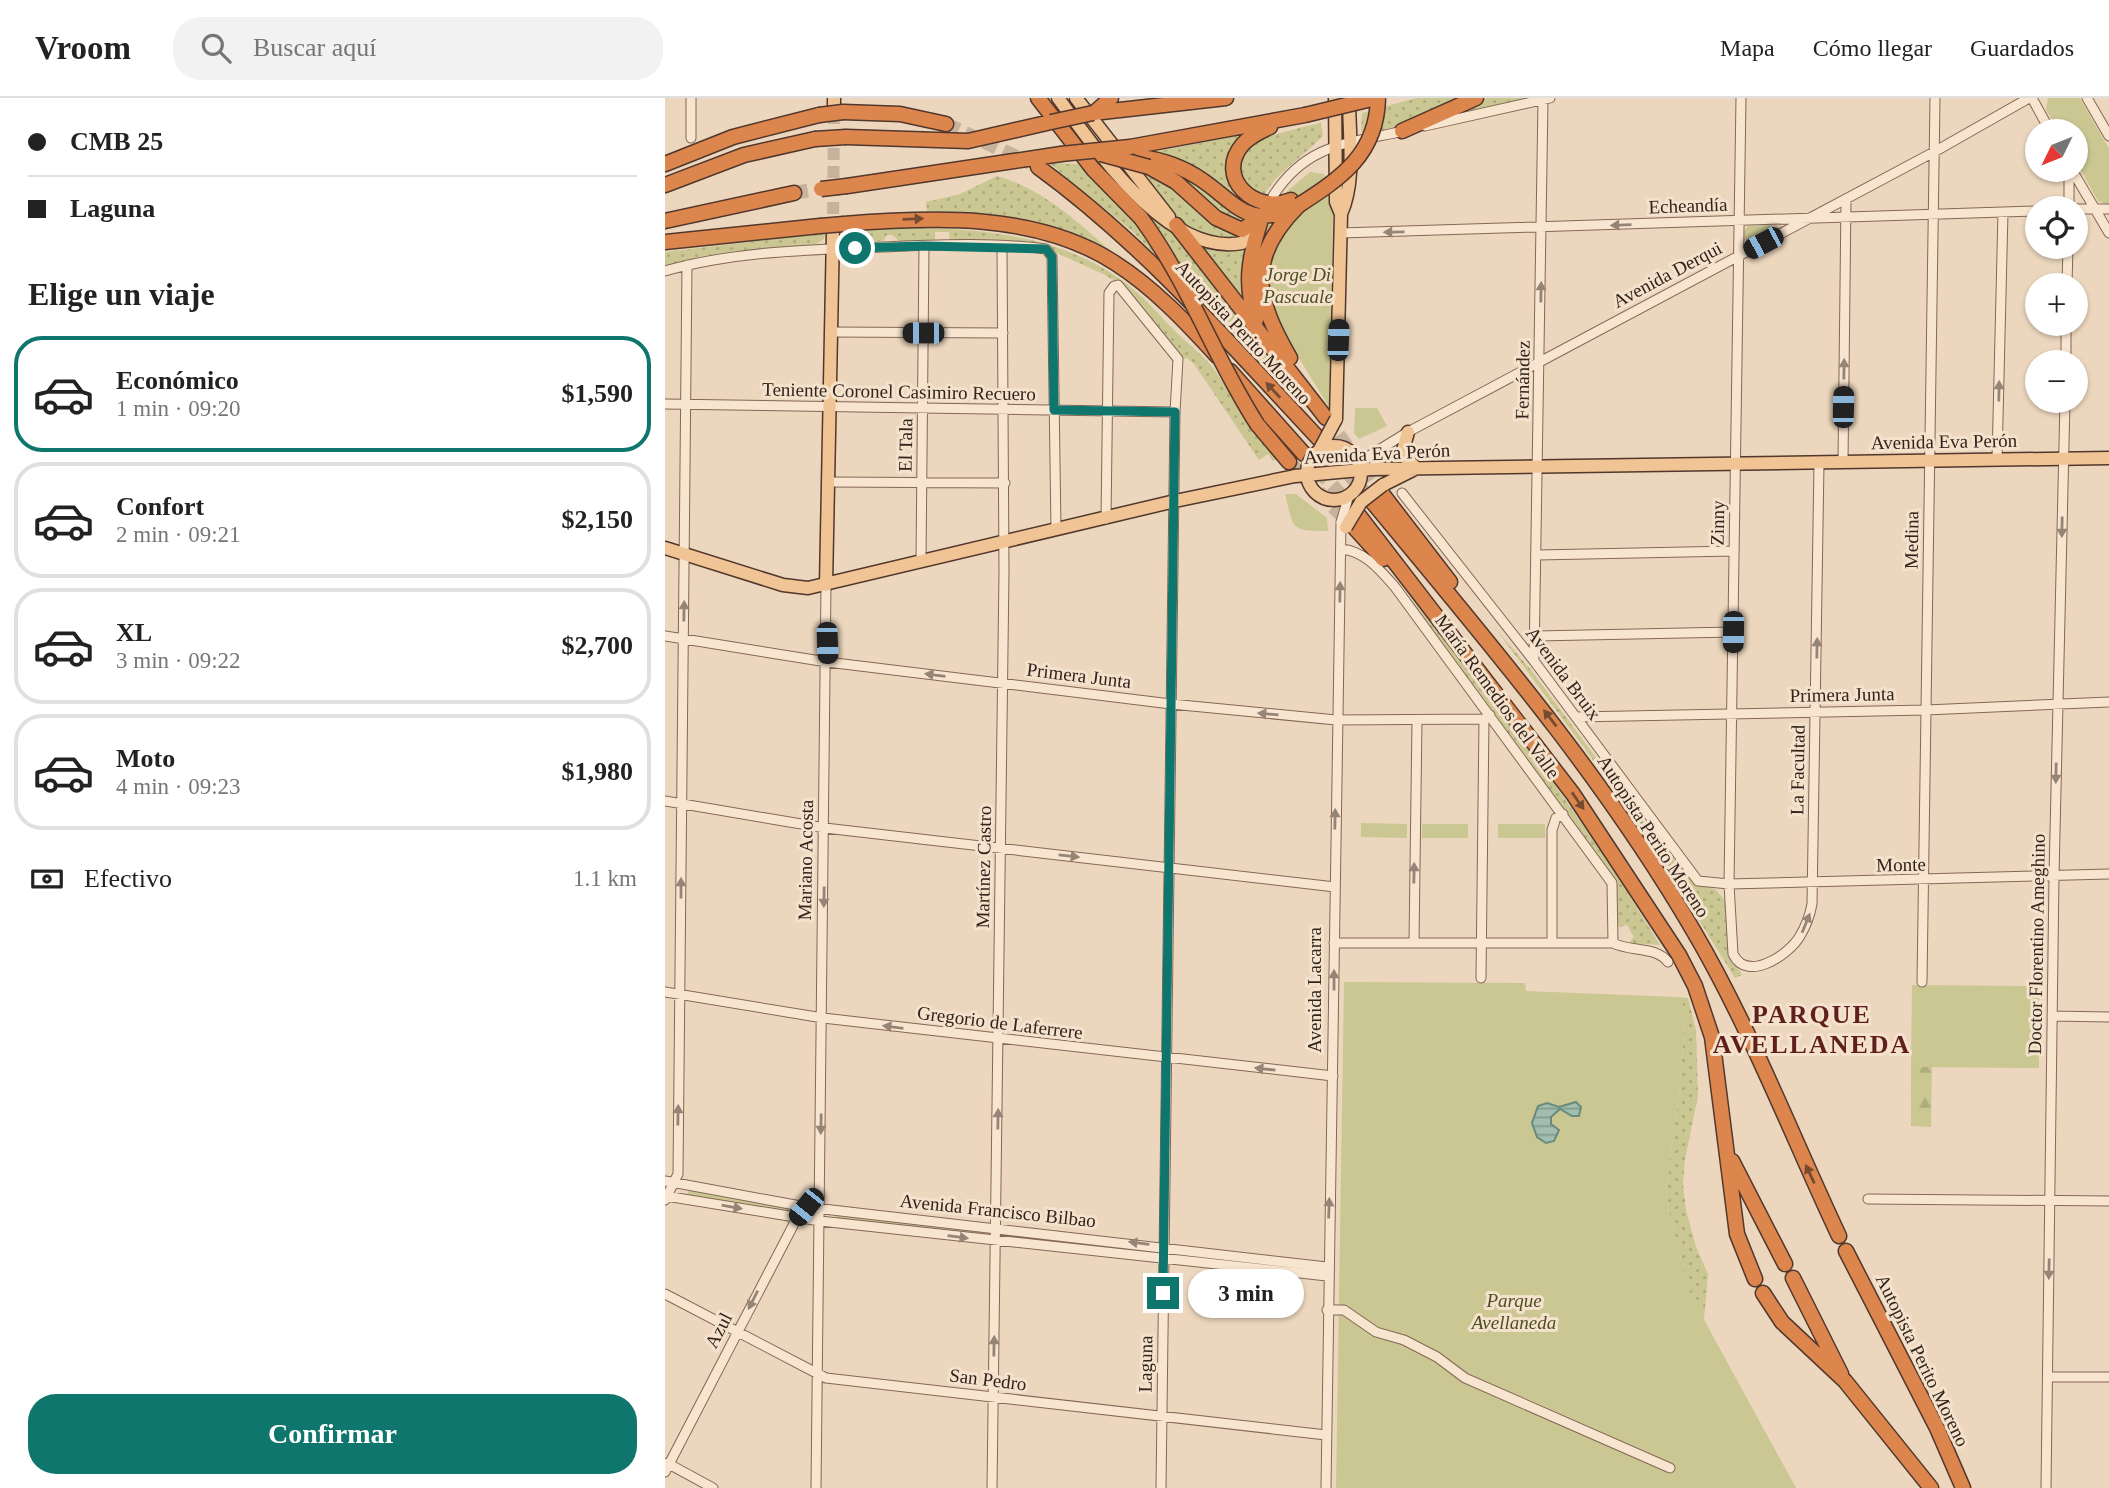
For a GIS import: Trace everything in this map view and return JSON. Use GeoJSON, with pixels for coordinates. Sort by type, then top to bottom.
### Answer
{"type":"FeatureCollection","features":[{"type":"Feature","properties":{"kind":"highway"},"geometry":{"type":"LineString","coordinates":[[1038,98],[1093,169],[1141,218],[1166,253],[1235,390],[1257,424],[1289,461]]}},
{"type":"Feature","properties":{"kind":"highway"},"geometry":{"type":"LineString","coordinates":[[1093,113],[1111,98]]}},
{"type":"Feature","properties":{"kind":"highway"},"geometry":{"type":"LineString","coordinates":[[665,185],[744,155],[815,139],[846,137],[968,141],[1093,113],[1226,98]]}},
{"type":"Feature","properties":{"kind":"highway"},"geometry":{"type":"LineString","coordinates":[[1311,396],[1271,322],[1262,296],[1263,265],[1277,229],[1297,204],[1356,148],[1365,128],[1370,98]]}},
{"type":"Feature","properties":{"kind":"highway"},"geometry":{"type":"LineString","coordinates":[[816,190],[1089,151],[1140,157],[1183,169],[1208,185],[1232,206],[1250,214],[1276,215],[1341,178],[1354,163],[1373,131],[1377,98],[1140,157],[1113,156],[1089,151]]}},
{"type":"Feature","properties":{"kind":"highway"},"geometry":{"type":"LineString","coordinates":[[1402,131],[1476,98]]}},
{"type":"Feature","properties":{"kind":"highway"},"geometry":{"type":"LineString","coordinates":[[665,164],[733,137],[819,115],[837,106],[900,114],[946,124]]}},
{"type":"Feature","properties":{"kind":"highway"},"geometry":{"type":"LineString","coordinates":[[1284,120],[1242,145],[1235,167],[1241,188],[1252,200],[1275,205],[1297,204]]}},
{"type":"Feature","properties":{"kind":"highway"},"geometry":{"type":"LineString","coordinates":[[1140,157],[1176,182],[1227,225],[1242,230],[1258,223]]}},
{"type":"Feature","properties":{"kind":"highway","name":"Autopista Perito Moreno"},"geometry":{"type":"LineString","coordinates":[[1038,167],[1078,196],[1141,250],[1320,445]]}},
{"type":"Feature","properties":{"kind":"highway"},"geometry":{"type":"LineString","coordinates":[[665,221],[794,193]]}},
{"type":"Feature","properties":{"kind":"highway","name":"Autopista Perito Moreno"},"geometry":{"type":"LineString","coordinates":[[665,242],[913,219],[1006,225],[1082,246],[1112,261],[1142,282],[1188,324],[1304,454]]}},
{"type":"Feature","properties":{"kind":"highway"},"geometry":{"type":"LineString","coordinates":[[1258,223],[1247,269],[1248,296],[1260,331]]}},
{"type":"Feature","properties":{"kind":"highway"},"geometry":{"type":"LineString","coordinates":[[1176,225],[1331,418]]}},
{"type":"Feature","properties":{"kind":"highway","name":"Autopista Perito Moreno"},"geometry":{"type":"LineString","coordinates":[[1377,492],[1580,758],[1644,850],[1721,980],[1839,1236]]}},
{"type":"Feature","properties":{"kind":"highway"},"geometry":{"type":"LineString","coordinates":[[1346,529],[1434,611],[1573,794],[1679,955],[1695,986],[1712,1037],[1737,1234],[1755,1279]]}},
{"type":"Feature","properties":{"kind":"highway"},"geometry":{"type":"LineString","coordinates":[[1727,1150],[1785,1264]]}},
{"type":"Feature","properties":{"kind":"highway","name":"Autopista Perito Moreno"},"geometry":{"type":"LineString","coordinates":[[1846,1251],[1937,1429],[1963,1488]]}},
{"type":"Feature","properties":{"kind":"highway"},"geometry":{"type":"LineString","coordinates":[[1793,1278],[1845,1381]]}},
{"type":"Feature","properties":{"kind":"highway"},"geometry":{"type":"LineString","coordinates":[[1763,1293],[1791,1332],[1845,1381],[1931,1488]]}},
{"type":"Feature","properties":{"kind":"main road"},"geometry":{"type":"LineString","coordinates":[[1058,98],[1107,164],[1152,211],[1203,239],[1230,245],[1247,240],[1258,223]]}},
{"type":"Feature","properties":{"kind":"main road"},"geometry":{"type":"LineString","coordinates":[[1076,98],[1176,225]]}},
{"type":"Feature","properties":{"kind":"main road"},"geometry":{"type":"LineString","coordinates":[[1331,418],[1345,449],[1364,465],[1357,486],[1349,495],[1334,499],[1321,496],[1301,475],[1320,445],[1330,435],[1341,214],[1345,204],[1342,143],[1335,98]]}},
{"type":"Feature","properties":{"kind":"main road"},"geometry":{"type":"LineString","coordinates":[[1342,143],[1349,98]]}},
{"type":"Feature","properties":{"kind":"main road","name":"Mariano Acosta"},"geometry":{"type":"LineString","coordinates":[[825,585],[832,227]]}},
{"type":"Feature","properties":{"kind":"main road"},"geometry":{"type":"LineString","coordinates":[[1346,529],[1361,502],[1416,468],[1402,454],[1408,432]]}},
{"type":"Feature","properties":{"kind":"main road"},"geometry":{"type":"LineString","coordinates":[[1320,445],[1345,449]]}},
{"type":"Feature","properties":{"kind":"main road","name":"Avenida Eva Perón"},"geometry":{"type":"LineString","coordinates":[[665,548],[783,585],[808,588],[1175,501],[1364,465],[1416,468],[2109,458]]}},
{"type":"Feature","properties":{"kind":"street"},"geometry":{"type":"LineString","coordinates":[[691,98],[691,138]]}},
{"type":"Feature","properties":{"kind":"street","name":"Zinny"},"geometry":{"type":"LineString","coordinates":[[1731,948],[1741,98]]}},
{"type":"Feature","properties":{"kind":"street","name":"Medina"},"geometry":{"type":"LineString","coordinates":[[1922,982],[1935,98]]}},
{"type":"Feature","properties":{"kind":"street"},"geometry":{"type":"LineString","coordinates":[[2030,98],[2043,119]]}},
{"type":"Feature","properties":{"kind":"street","name":"Avenida Derqui"},"geometry":{"type":"LineString","coordinates":[[1364,465],[1408,432],[1934,152],[2030,98]]}},
{"type":"Feature","properties":{"kind":"street"},"geometry":{"type":"LineString","coordinates":[[2087,98],[2109,136]]}},
{"type":"Feature","properties":{"kind":"street"},"geometry":{"type":"LineString","coordinates":[[1273,195],[1291,173],[1321,151],[1342,143],[1546,99]]}},
{"type":"Feature","properties":{"kind":"street","name":"Fernández"},"geometry":{"type":"LineString","coordinates":[[1534,660],[1546,99]]}},
{"type":"Feature","properties":{"kind":"street"},"geometry":{"type":"LineString","coordinates":[[2078,182],[2109,233]]}},
{"type":"Feature","properties":{"kind":"street"},"geometry":{"type":"LineString","coordinates":[[1843,462],[1846,199]]}},
{"type":"Feature","properties":{"kind":"street"},"geometry":{"type":"LineString","coordinates":[[2088,209],[2109,209]]}},
{"type":"Feature","properties":{"kind":"street","name":"Echeandía"},"geometry":{"type":"LineString","coordinates":[[1340,233],[2025,211]]}},
{"type":"Feature","properties":{"kind":"street"},"geometry":{"type":"LineString","coordinates":[[1997,460],[2003,212]]}},
{"type":"Feature","properties":{"kind":"street","name":"El Tala"},"geometry":{"type":"LineString","coordinates":[[921,561],[924,246]]}},
{"type":"Feature","properties":{"kind":"street"},"geometry":{"type":"LineString","coordinates":[[665,271],[749,255],[832,249],[1002,246],[1049,251],[1052,257],[1056,530]]}},
{"type":"Feature","properties":{"kind":"street","name":"Martínez Castro"},"geometry":{"type":"LineString","coordinates":[[992,1488],[1005,483],[1002,246]]}},
{"type":"Feature","properties":{"kind":"street"},"geometry":{"type":"LineString","coordinates":[[666,1197],[669,1182],[678,1174],[687,265]]}},
{"type":"Feature","properties":{"kind":"street","name":"Laguna"},"geometry":{"type":"LineString","coordinates":[[1108,411],[1111,289],[1118,285],[1125,290],[1178,359],[1175,412],[1161,1488]]}},
{"type":"Feature","properties":{"kind":"street"},"geometry":{"type":"LineString","coordinates":[[832,332],[1003,333]]}},
{"type":"Feature","properties":{"kind":"street","name":"Teniente Coronel Casimiro Recuero"},"geometry":{"type":"LineString","coordinates":[[665,404],[1175,412]]}},
{"type":"Feature","properties":{"kind":"street"},"geometry":{"type":"LineString","coordinates":[[1106,519],[1108,411]]}},
{"type":"Feature","properties":{"kind":"street","name":"Doctor Florentino Ameghino"},"geometry":{"type":"LineString","coordinates":[[2046,1488],[2054,876],[2065,413]]}},
{"type":"Feature","properties":{"kind":"street","name":"La Facultad"},"geometry":{"type":"LineString","coordinates":[[1731,948],[1739,964],[1751,968],[1757,966],[1780,956],[1800,936],[1810,914],[1813,883],[1819,463]]}},
{"type":"Feature","properties":{"kind":"street"},"geometry":{"type":"LineString","coordinates":[[829,482],[1005,483]]}},
{"type":"Feature","properties":{"kind":"street","name":"Avenida Bruix"},"geometry":{"type":"LineString","coordinates":[[1402,493],[1534,660],[1694,878]]}},
{"type":"Feature","properties":{"kind":"street","name":"Avenida Lacarra"},"geometry":{"type":"LineString","coordinates":[[1326,1488],[1336,720],[1349,495]]}},
{"type":"Feature","properties":{"kind":"street","name":"María Remedios del Valle"},"geometry":{"type":"LineString","coordinates":[[1346,529],[1355,551],[1370,560],[1387,577],[1487,717],[1563,814],[1612,883],[1613,943]]}},
{"type":"Feature","properties":{"kind":"street"},"geometry":{"type":"LineString","coordinates":[[1537,555],[1734,551]]}},
{"type":"Feature","properties":{"kind":"street","name":"Mariano Acosta"},"geometry":{"type":"LineString","coordinates":[[816,1488],[827,662],[825,585]]}},
{"type":"Feature","properties":{"kind":"street"},"geometry":{"type":"LineString","coordinates":[[1536,636],[1733,632]]}},
{"type":"Feature","properties":{"kind":"street","name":"Primera Junta"},"geometry":{"type":"LineString","coordinates":[[665,636],[827,662],[1171,704],[1336,720],[1487,717]]}},
{"type":"Feature","properties":{"kind":"street","name":"Primera Junta"},"geometry":{"type":"LineString","coordinates":[[1576,717],[1926,710],[2109,702]]}},
{"type":"Feature","properties":{"kind":"street"},"geometry":{"type":"LineString","coordinates":[[1481,978],[1487,717]]}},
{"type":"Feature","properties":{"kind":"street"},"geometry":{"type":"LineString","coordinates":[[1414,942],[1417,720]]}},
{"type":"Feature","properties":{"kind":"street"},"geometry":{"type":"LineString","coordinates":[[665,801],[825,828],[1335,887]]}},
{"type":"Feature","properties":{"kind":"street"},"geometry":{"type":"LineString","coordinates":[[1552,942],[1552,830],[1556,818],[1563,814]]}},
{"type":"Feature","properties":{"kind":"street","name":"Monte"},"geometry":{"type":"LineString","coordinates":[[1694,878],[1705,883],[1730,884],[1924,882],[2109,874]]}},
{"type":"Feature","properties":{"kind":"street"},"geometry":{"type":"LineString","coordinates":[[1334,943],[1613,943],[1629,950],[1658,953],[1668,962]]}},
{"type":"Feature","properties":{"kind":"street","name":"Gregorio de Laferrere"},"geometry":{"type":"LineString","coordinates":[[665,992],[823,1018],[1333,1076]]}},
{"type":"Feature","properties":{"kind":"street"},"geometry":{"type":"LineString","coordinates":[[2052,1016],[2109,1017]]}},
{"type":"Feature","properties":{"kind":"street","name":"Avenida Francisco Bilbao"},"geometry":{"type":"LineString","coordinates":[[669,1182],[806,1207],[996,1227],[1327,1271]]}},
{"type":"Feature","properties":{"kind":"street","name":"Avenida Francisco Bilbao"},"geometry":{"type":"LineString","coordinates":[[666,1197],[797,1218],[996,1241],[1164,1259],[1327,1271]]}},
{"type":"Feature","properties":{"kind":"street"},"geometry":{"type":"LineString","coordinates":[[1868,1199],[2109,1201]]}},
{"type":"Feature","properties":{"kind":"street","name":"Azul"},"geometry":{"type":"LineString","coordinates":[[666,1466],[797,1218],[806,1207]]}},
{"type":"Feature","properties":{"kind":"street","name":"San Pedro"},"geometry":{"type":"LineString","coordinates":[[665,1294],[826,1378],[1326,1435]]}},
{"type":"Feature","properties":{"kind":"street"},"geometry":{"type":"LineString","coordinates":[[1327,1310],[1344,1310],[1376,1332],[1404,1340],[1437,1357],[1465,1378],[1670,1468]]}},
{"type":"Feature","properties":{"kind":"street"},"geometry":{"type":"LineString","coordinates":[[2048,1377],[2109,1377]]}},
{"type":"Feature","properties":{"kind":"street"},"geometry":{"type":"LineString","coordinates":[[666,1466],[713,1488]]}},
{"type":"Feature","properties":{"kind":"green space"},"geometry":{"type":"Polygon","coordinates":[[[1416,98],[1468,98],[1389,132],[1364,134],[1361,131],[1362,113],[1416,98]]]}},
{"type":"Feature","properties":{"kind":"green space"},"geometry":{"type":"Polygon","coordinates":[[[1488,98],[1531,98],[1452,117],[1488,98]]]}},
{"type":"Feature","properties":{"kind":"green space"},"geometry":{"type":"Polygon","coordinates":[[[2048,98],[2080,98],[2109,149],[2109,205],[2098,201],[2088,182],[2088,119],[2052,119],[2046,110],[2048,98]]]}},
{"type":"Feature","properties":{"kind":"green space"},"geometry":{"type":"Polygon","coordinates":[[[1321,123],[1323,135],[1283,171],[1263,197],[1245,180],[1238,166],[1242,154],[1253,145],[1286,131],[1321,123]]]}},
{"type":"Feature","properties":{"kind":"green space"},"geometry":{"type":"Polygon","coordinates":[[[1247,134],[1232,182],[1275,210],[1247,208],[1152,152],[1247,134]]]}},
{"type":"Feature","properties":{"kind":"green space"},"geometry":{"type":"Polygon","coordinates":[[[1095,162],[1146,213],[1174,229],[1322,423],[1132,231],[1049,163],[1078,164],[1135,222],[1144,215],[1095,162]]]}},
{"type":"Feature","properties":{"kind":"green space"},"geometry":{"type":"Polygon","coordinates":[[[1156,165],[1181,173],[1229,209],[1277,218],[1272,339],[1261,317],[1257,267],[1248,242],[1212,205],[1156,165]]]}},
{"type":"Feature","properties":{"kind":"green space"},"geometry":{"type":"Polygon","coordinates":[[[1144,170],[1161,177],[1246,235],[1230,239],[1201,234],[1177,216],[1155,193],[1146,181],[1149,178],[1144,170]]]}},
{"type":"Feature","properties":{"kind":"green space","name":"Jorge Di Pascuale"},"geometry":{"type":"Polygon","coordinates":[[[1310,172],[1324,174],[1328,181],[1333,211],[1329,407],[1272,314],[1266,270],[1275,241],[1278,199],[1310,172]]]}},
{"type":"Feature","properties":{"kind":"green space"},"geometry":{"type":"Polygon","coordinates":[[[997,176],[1046,199],[1115,255],[1069,236],[1023,223],[976,215],[927,211],[926,202],[960,194],[997,176]]]}},
{"type":"Feature","properties":{"kind":"green space"},"geometry":{"type":"Polygon","coordinates":[[[1772,225],[1773,229],[1748,242],[1744,240],[1744,231],[1748,226],[1772,225]]]}},
{"type":"Feature","properties":{"kind":"green space"},"geometry":{"type":"Polygon","coordinates":[[[890,228],[980,231],[1010,236],[1067,251],[1094,263],[1135,290],[1207,361],[1277,459],[1273,461],[1268,454],[1259,460],[1194,364],[1187,358],[1181,359],[1121,284],[1048,249],[950,242],[949,232],[935,232],[935,242],[900,242],[892,235],[887,235],[883,241],[849,242],[844,233],[890,228]]]}},
{"type":"Feature","properties":{"kind":"green space"},"geometry":{"type":"Polygon","coordinates":[[[825,233],[824,239],[816,244],[702,256],[665,267],[665,252],[825,233]]]}},
{"type":"Feature","properties":{"kind":"green space"},"geometry":{"type":"Polygon","coordinates":[[[1194,239],[1226,248],[1249,246],[1245,300],[1194,239]]]}},
{"type":"Feature","properties":{"kind":"green space"},"geometry":{"type":"Polygon","coordinates":[[[1355,408],[1377,408],[1387,426],[1359,439],[1354,433],[1355,408]]]}},
{"type":"Feature","properties":{"kind":"green space"},"geometry":{"type":"Polygon","coordinates":[[[1285,494],[1296,494],[1327,518],[1328,531],[1300,529],[1296,526],[1285,494]]]}},
{"type":"Feature","properties":{"kind":"green space"},"geometry":{"type":"Polygon","coordinates":[[[1353,533],[1437,630],[1516,732],[1591,837],[1660,945],[1629,943],[1634,937],[1627,925],[1620,927],[1616,924],[1616,881],[1412,605],[1354,539],[1353,533]]]}},
{"type":"Feature","properties":{"kind":"green space"},"geometry":{"type":"Polygon","coordinates":[[[1495,628],[1531,670],[1655,837],[1693,880],[1716,890],[1724,899],[1729,908],[1729,951],[1742,975],[1735,978],[1631,811],[1495,628]]]}},
{"type":"Feature","properties":{"kind":"green space"},"geometry":{"type":"Polygon","coordinates":[[[1361,823],[1407,824],[1407,838],[1361,837],[1361,823]]]}},
{"type":"Feature","properties":{"kind":"green space"},"geometry":{"type":"Polygon","coordinates":[[[1422,824],[1468,824],[1468,838],[1422,838],[1422,824]]]}},
{"type":"Feature","properties":{"kind":"green space"},"geometry":{"type":"Polygon","coordinates":[[[1498,824],[1545,824],[1545,838],[1498,838],[1498,824]]]}},
{"type":"Feature","properties":{"kind":"green space","name":"Parque Avellaneda"},"geometry":{"type":"Polygon","coordinates":[[[1344,982],[1525,983],[1526,991],[1678,997],[1686,1010],[1679,1095],[1666,1189],[1668,1209],[1691,1296],[1796,1488],[1336,1488],[1344,982]]]}},
{"type":"Feature","properties":{"kind":"green space"},"geometry":{"type":"Polygon","coordinates":[[[1912,985],[2039,986],[2039,1068],[1911,1067],[1912,985]]]}},
{"type":"Feature","properties":{"kind":"green space"},"geometry":{"type":"Polygon","coordinates":[[[1678,997],[1688,998],[1696,1030],[1698,1096],[1685,1159],[1683,1184],[1686,1210],[1696,1247],[1708,1274],[1704,1320],[1691,1296],[1668,1209],[1666,1189],[1679,1095],[1686,1010],[1678,997]]]}},
{"type":"Feature","properties":{"kind":"green space"},"geometry":{"type":"Polygon","coordinates":[[[1911,1067],[1932,1067],[1931,1127],[1911,1126],[1911,1067]]]}},
{"type":"Feature","properties":{"kind":"green space"},"geometry":{"type":"Polygon","coordinates":[[[690,1189],[791,1206],[792,1209],[790,1212],[686,1195],[690,1189]]]}},
{"type":"Feature","properties":{"kind":"green space"},"geometry":{"type":"Polygon","coordinates":[[[835,1215],[982,1230],[982,1233],[980,1236],[837,1220],[835,1215]]]}},
{"type":"Feature","properties":{"kind":"shaded area"},"geometry":{"type":"Polygon","coordinates":[[[1576,1102],[1581,1107],[1579,1116],[1572,1116],[1560,1109],[1551,1117],[1551,1124],[1559,1130],[1554,1141],[1546,1143],[1537,1137],[1532,1123],[1538,1106],[1547,1103],[1559,1107],[1576,1102]]]}},
{"type":"Feature","properties":{"kind":"tunnel"},"geometry":{"type":"LineString","coordinates":[[833,232],[834,108]]}},
{"type":"Feature","properties":{"kind":"tunnel"},"geometry":{"type":"LineString","coordinates":[[946,124],[1030,163]]}},
{"type":"Feature","properties":{"kind":"tunnel"},"geometry":{"type":"LineString","coordinates":[[794,193],[811,190]]}},
{"type":"Feature","properties":{"kind":"tunnel"},"geometry":{"type":"LineString","coordinates":[[1326,418],[1380,491]]}},
{"type":"Feature","properties":{"kind":"tunnel"},"geometry":{"type":"LineString","coordinates":[[1320,440],[1370,499]]}},
{"type":"Feature","properties":{"kind":"tunnel"},"geometry":{"type":"LineString","coordinates":[[1304,454],[1357,513]]}},
{"type":"Feature","properties":{"kind":"tunnel"},"geometry":{"type":"LineString","coordinates":[[1289,462],[1351,525]]}},
{"type":"Feature","properties":{"kind":"district","name":"PARQUE AVELLANEDA"},"geometry":{"type":"Point","coordinates":[1812,1029]}},
{"type":"Feature","properties":{"kind":"route"},"geometry":{"type":"LineString","coordinates":[[855,248],[1002,246],[1046,249],[1052,257],[1054,410],[1175,412],[1163,1293]]}}]}
